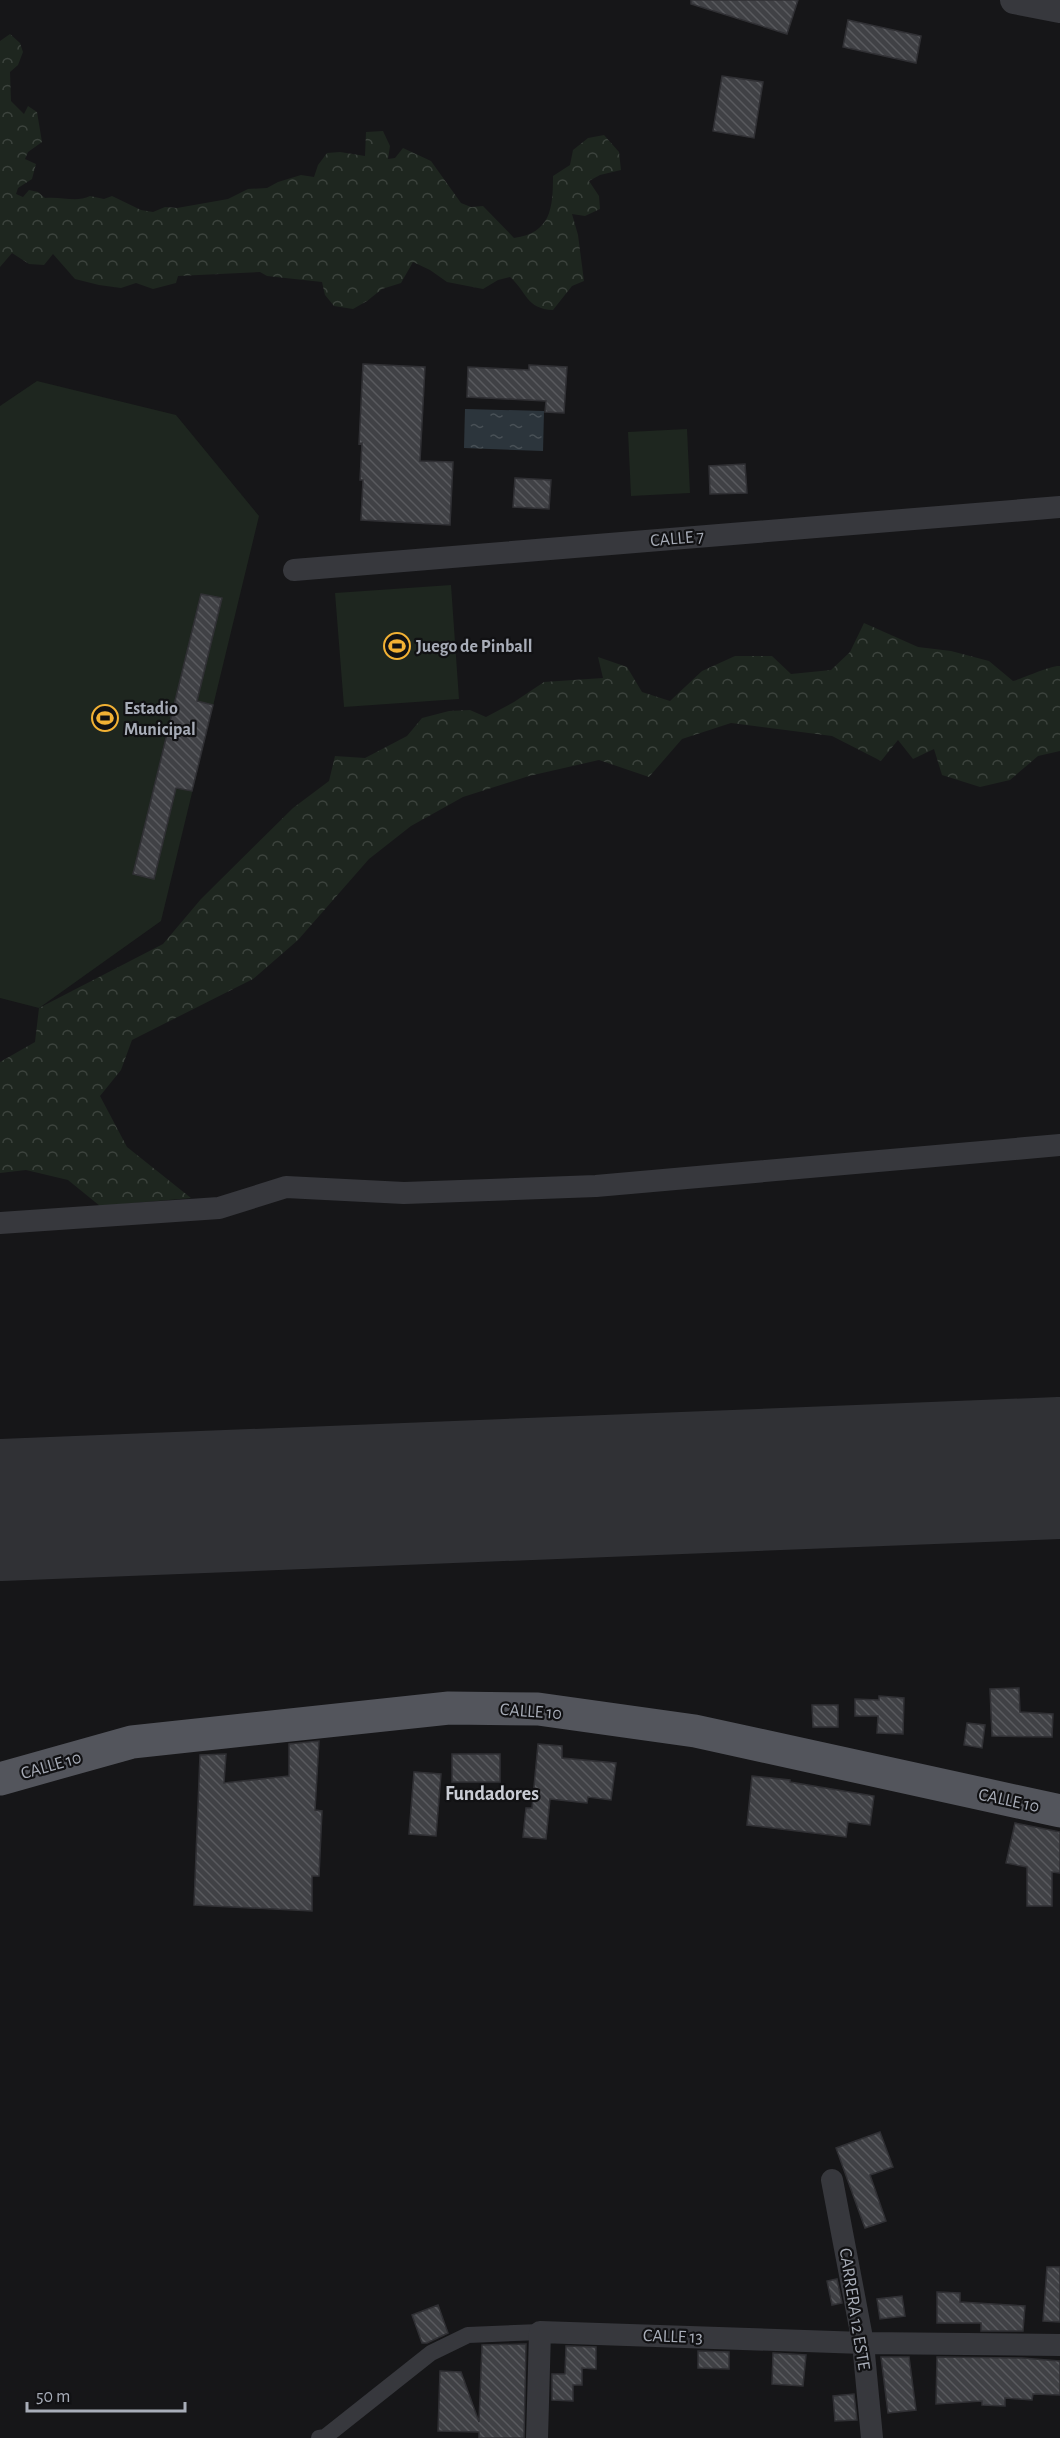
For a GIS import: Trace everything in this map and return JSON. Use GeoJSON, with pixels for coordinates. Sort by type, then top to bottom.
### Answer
{"type":"FeatureCollection","features":[{"type":"Feature","properties":{"kind":"main road","name":"CALLE 10"},"geometry":{"type":"LineString","coordinates":[[0,1779],[132,1742],[449,1708],[538,1709],[695,1731],[1060,1811]]}},
{"type":"Feature","properties":{"kind":"street"},"geometry":{"type":"LineString","coordinates":[[1014,0],[1060,9]]}},
{"type":"Feature","properties":{"kind":"street","name":"CALLE 7"},"geometry":{"type":"LineString","coordinates":[[294,570],[1060,507]]}},
{"type":"Feature","properties":{"kind":"street"},"geometry":{"type":"LineString","coordinates":[[0,1223],[219,1208],[286,1187],[404,1193],[596,1186],[1060,1144]]}},
{"type":"Feature","properties":{"kind":"street","name":"CARRERA 12 ESTE"},"geometry":{"type":"LineString","coordinates":[[832,2180],[863,2343],[872,2438]]}},
{"type":"Feature","properties":{"kind":"street"},"geometry":{"type":"LineString","coordinates":[[537,2438],[540,2332]]}},
{"type":"Feature","properties":{"kind":"street","name":"CALLE 13"},"geometry":{"type":"LineString","coordinates":[[319,2438],[325,2436],[431,2353],[468,2335],[540,2332],[863,2343],[1060,2345]]}},
{"type":"Feature","properties":{"kind":"green space"},"geometry":{"type":"Polygon","coordinates":[[[10,34],[20,43],[23,52],[18,65],[10,72],[11,101],[24,114],[28,106],[37,112],[42,142],[28,152],[25,159],[36,164],[32,179],[18,188],[16,194],[23,197],[29,190],[38,192],[45,198],[79,199],[90,196],[104,199],[112,196],[141,210],[153,212],[165,207],[177,208],[228,199],[248,189],[267,188],[301,175],[314,177],[318,165],[327,153],[340,152],[365,156],[366,132],[383,131],[390,146],[388,159],[395,158],[403,148],[431,161],[461,203],[471,207],[483,206],[514,238],[536,231],[543,225],[550,208],[553,176],[570,165],[573,150],[588,138],[604,135],[619,152],[621,170],[600,175],[589,181],[599,196],[600,209],[585,216],[572,214],[578,235],[584,281],[572,286],[553,310],[537,307],[510,277],[498,280],[483,289],[447,282],[413,262],[401,283],[382,289],[353,309],[334,306],[325,295],[322,282],[267,276],[260,272],[178,276],[176,283],[153,289],[136,283],[121,288],[75,279],[53,254],[44,265],[29,264],[12,253],[0,267],[0,41],[10,34]]]}},
{"type":"Feature","properties":{"kind":"green space","name":"Estadio Municipal"},"geometry":{"type":"Polygon","coordinates":[[[37,381],[176,415],[259,516],[161,921],[39,1008],[0,998],[0,406],[37,381]]]}},
{"type":"Feature","properties":{"kind":"green space"},"geometry":{"type":"Polygon","coordinates":[[[687,429],[690,493],[631,496],[628,432],[687,429]]]}},
{"type":"Feature","properties":{"kind":"green space","name":"Juego de Pinball"},"geometry":{"type":"Polygon","coordinates":[[[451,585],[459,699],[344,707],[335,593],[451,585]]]}},
{"type":"Feature","properties":{"kind":"green space"},"geometry":{"type":"Polygon","coordinates":[[[864,623],[918,647],[951,651],[989,661],[1013,681],[1060,666],[1060,751],[1038,756],[1010,780],[980,787],[942,775],[934,749],[913,759],[898,740],[881,761],[832,736],[731,723],[682,739],[649,777],[599,760],[529,776],[463,797],[411,826],[369,859],[298,940],[253,979],[132,1040],[121,1070],[100,1096],[127,1147],[191,1198],[100,1206],[68,1180],[26,1170],[0,1173],[0,1062],[35,1042],[39,1008],[163,944],[201,899],[293,808],[329,781],[335,756],[365,758],[407,736],[422,718],[449,711],[470,710],[486,717],[544,682],[603,678],[598,657],[627,667],[642,692],[670,701],[702,671],[735,656],[772,656],[791,674],[831,670],[850,652],[864,623]]]}},
{"type":"Feature","properties":{"kind":"water"},"geometry":{"type":"Polygon","coordinates":[[[465,409],[544,411],[543,451],[464,448],[465,409]]]}},
{"type":"Feature","properties":{"kind":"building"},"geometry":{"type":"Polygon","coordinates":[[[691,0],[798,0],[787,34],[691,4],[691,0]]]}},
{"type":"Feature","properties":{"kind":"building"},"geometry":{"type":"Polygon","coordinates":[[[848,20],[921,36],[916,63],[843,47],[848,20]]]}},
{"type":"Feature","properties":{"kind":"building"},"geometry":{"type":"Polygon","coordinates":[[[722,76],[763,82],[754,138],[713,131],[722,76]]]}},
{"type":"Feature","properties":{"kind":"building"},"geometry":{"type":"Polygon","coordinates":[[[363,364],[425,367],[420,461],[453,462],[450,525],[361,520],[362,443],[359,444],[363,364]]]}},
{"type":"Feature","properties":{"kind":"building"},"geometry":{"type":"Polygon","coordinates":[[[529,365],[567,367],[564,413],[545,412],[546,401],[467,397],[468,367],[529,370],[529,365]]]}},
{"type":"Feature","properties":{"kind":"building"},"geometry":{"type":"Polygon","coordinates":[[[745,464],[747,493],[710,494],[709,466],[745,464]]]}},
{"type":"Feature","properties":{"kind":"building"},"geometry":{"type":"Polygon","coordinates":[[[515,478],[551,480],[549,509],[513,507],[515,478]]]}},
{"type":"Feature","properties":{"kind":"building"},"geometry":{"type":"Polygon","coordinates":[[[201,594],[222,598],[197,701],[213,705],[192,791],[176,788],[154,879],[133,874],[201,594]]]}},
{"type":"Feature","properties":{"kind":"building"},"geometry":{"type":"Polygon","coordinates":[[[1019,1688],[1020,1712],[1053,1714],[1052,1737],[992,1736],[990,1689],[1019,1688]]]}},
{"type":"Feature","properties":{"kind":"building"},"geometry":{"type":"Polygon","coordinates":[[[879,1696],[904,1698],[903,1734],[877,1733],[878,1716],[855,1716],[855,1699],[879,1700],[879,1696]]]}},
{"type":"Feature","properties":{"kind":"building"},"geometry":{"type":"Polygon","coordinates":[[[812,1705],[838,1705],[838,1727],[813,1727],[812,1705]]]}},
{"type":"Feature","properties":{"kind":"building"},"geometry":{"type":"Polygon","coordinates":[[[967,1723],[985,1725],[982,1748],[964,1745],[967,1723]]]}},
{"type":"Feature","properties":{"kind":"building"},"geometry":{"type":"Polygon","coordinates":[[[319,1741],[315,1810],[322,1811],[319,1876],[312,1876],[312,1911],[194,1905],[200,1755],[226,1754],[224,1783],[289,1776],[289,1744],[319,1741]]]}},
{"type":"Feature","properties":{"kind":"building"},"geometry":{"type":"Polygon","coordinates":[[[538,1744],[562,1746],[562,1758],[616,1763],[611,1800],[588,1797],[587,1803],[550,1799],[546,1839],[523,1837],[526,1808],[532,1808],[538,1744]]]}},
{"type":"Feature","properties":{"kind":"building"},"geometry":{"type":"Polygon","coordinates":[[[452,1754],[500,1754],[500,1782],[452,1782],[452,1754]]]}},
{"type":"Feature","properties":{"kind":"building"},"geometry":{"type":"Polygon","coordinates":[[[414,1772],[441,1774],[436,1836],[409,1834],[414,1772]]]}},
{"type":"Feature","properties":{"kind":"building"},"geometry":{"type":"Polygon","coordinates":[[[752,1776],[790,1780],[790,1782],[874,1796],[870,1825],[848,1822],[846,1837],[747,1825],[752,1776]]]}},
{"type":"Feature","properties":{"kind":"building"},"geometry":{"type":"Polygon","coordinates":[[[1015,1823],[1060,1832],[1060,1873],[1052,1872],[1052,1906],[1027,1906],[1027,1867],[1006,1863],[1015,1823]]]}},
{"type":"Feature","properties":{"kind":"building"},"geometry":{"type":"Polygon","coordinates":[[[880,2132],[893,2167],[870,2175],[886,2221],[865,2228],[836,2148],[880,2132]]]}},
{"type":"Feature","properties":{"kind":"building"},"geometry":{"type":"Polygon","coordinates":[[[1047,2267],[1060,2267],[1060,2322],[1043,2321],[1047,2267]]]}},
{"type":"Feature","properties":{"kind":"building"},"geometry":{"type":"Polygon","coordinates":[[[837,2279],[842,2303],[832,2305],[827,2281],[837,2279]]]}},
{"type":"Feature","properties":{"kind":"building"},"geometry":{"type":"Polygon","coordinates":[[[937,2292],[960,2293],[960,2302],[1025,2306],[1023,2331],[981,2331],[981,2323],[937,2323],[937,2292]]]}},
{"type":"Feature","properties":{"kind":"building"},"geometry":{"type":"Polygon","coordinates":[[[902,2296],[905,2316],[880,2319],[877,2299],[902,2296]]]}},
{"type":"Feature","properties":{"kind":"building"},"geometry":{"type":"Polygon","coordinates":[[[438,2305],[448,2333],[422,2343],[412,2315],[438,2305]]]}},
{"type":"Feature","properties":{"kind":"building"},"geometry":{"type":"Polygon","coordinates":[[[526,2344],[524,2438],[479,2438],[479,2432],[438,2431],[440,2371],[461,2372],[479,2422],[482,2345],[526,2344]]]}},
{"type":"Feature","properties":{"kind":"building"},"geometry":{"type":"Polygon","coordinates":[[[566,2346],[596,2347],[596,2369],[582,2368],[582,2385],[573,2385],[573,2401],[552,2400],[552,2374],[565,2374],[566,2346]]]}},
{"type":"Feature","properties":{"kind":"building"},"geometry":{"type":"Polygon","coordinates":[[[698,2351],[729,2352],[729,2369],[698,2368],[698,2351]]]}},
{"type":"Feature","properties":{"kind":"building"},"geometry":{"type":"Polygon","coordinates":[[[773,2353],[806,2355],[803,2386],[772,2384],[773,2353]]]}},
{"type":"Feature","properties":{"kind":"building"},"geometry":{"type":"Polygon","coordinates":[[[881,2357],[909,2357],[916,2410],[888,2413],[881,2357]]]}},
{"type":"Feature","properties":{"kind":"building"},"geometry":{"type":"Polygon","coordinates":[[[937,2357],[1060,2361],[1060,2395],[1033,2394],[1032,2400],[1005,2398],[1005,2406],[982,2405],[982,2401],[936,2404],[937,2357]]]}},
{"type":"Feature","properties":{"kind":"building"},"geometry":{"type":"Polygon","coordinates":[[[854,2394],[857,2420],[835,2421],[833,2396],[854,2394]]]}},
{"type":"Feature","properties":{"kind":"runway"},"geometry":{"type":"LineString","coordinates":[[0,1510],[1060,1468]]}},
{"type":"Feature","properties":{"kind":"place","name":"Juego de Pinball"},"geometry":{"type":"Point","coordinates":[397,646]}},
{"type":"Feature","properties":{"kind":"place","name":"Estadio Municipal"},"geometry":{"type":"Point","coordinates":[105,718]}},
{"type":"Feature","properties":{"kind":"district","name":"Fundadores"},"geometry":{"type":"Point","coordinates":[492,1793]}}]}
